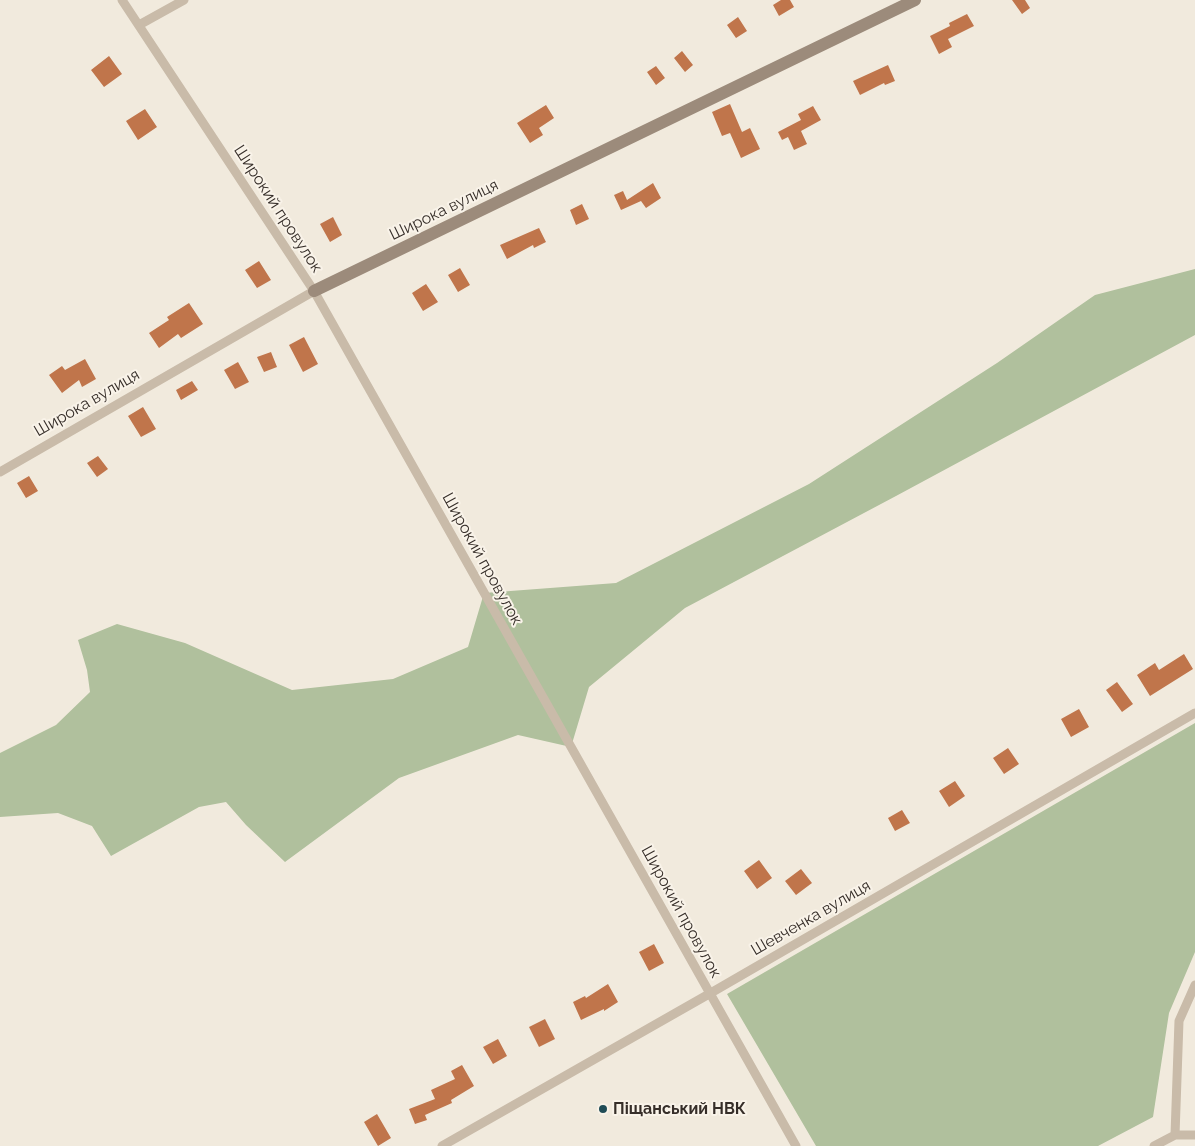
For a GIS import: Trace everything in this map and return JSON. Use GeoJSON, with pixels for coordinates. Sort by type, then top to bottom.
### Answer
{"type":"FeatureCollection","features":[{"type":"Feature","properties":{"kind":"street","name":"Широкий провулок"},"geometry":{"type":"LineString","coordinates":[[122,0],[314,291],[796,1146]]}},
{"type":"Feature","properties":{"kind":"street"},"geometry":{"type":"LineString","coordinates":[[139,25],[184,0]]}},
{"type":"Feature","properties":{"kind":"street","name":"Широка вулиця"},"geometry":{"type":"LineString","coordinates":[[0,472],[314,291],[915,0]]}},
{"type":"Feature","properties":{"kind":"street","name":"Шевченка вулиця"},"geometry":{"type":"LineString","coordinates":[[442,1146],[1195,713]]}},
{"type":"Feature","properties":{"kind":"street"},"geometry":{"type":"LineString","coordinates":[[1175,1135],[1179,1020],[1195,985]]}},
{"type":"Feature","properties":{"kind":"street"},"geometry":{"type":"LineString","coordinates":[[1154,1146],[1175,1135],[1195,1135]]}},
{"type":"Feature","properties":{"kind":"green space"},"geometry":{"type":"Polygon","coordinates":[[[1195,269],[1195,335],[685,608],[589,687],[571,747],[518,735],[399,778],[285,862],[246,825],[226,802],[199,807],[111,856],[92,826],[58,813],[0,817],[0,753],[56,725],[90,692],[87,670],[78,640],[117,624],[185,643],[292,690],[393,679],[468,647],[484,593],[616,583],[809,484],[997,363],[1095,295],[1195,269]]]}},
{"type":"Feature","properties":{"kind":"green space"},"geometry":{"type":"Polygon","coordinates":[[[1195,723],[1195,952],[1169,1013],[1153,1117],[1098,1146],[816,1146],[727,994],[1195,723]]]}},
{"type":"Feature","properties":{"kind":"building"},"geometry":{"type":"Polygon","coordinates":[[[781,0],[790,0],[794,7],[779,16],[773,5],[781,0]]]}},
{"type":"Feature","properties":{"kind":"building"},"geometry":{"type":"Polygon","coordinates":[[[1012,0],[1025,0],[1030,8],[1022,14],[1012,0]]]}},
{"type":"Feature","properties":{"kind":"building"},"geometry":{"type":"Polygon","coordinates":[[[967,14],[974,26],[948,39],[952,47],[939,54],[930,36],[950,26],[949,23],[967,14]]]}},
{"type":"Feature","properties":{"kind":"building"},"geometry":{"type":"Polygon","coordinates":[[[738,17],[747,31],[736,38],[727,25],[738,17]]]}},
{"type":"Feature","properties":{"kind":"building"},"geometry":{"type":"Polygon","coordinates":[[[682,51],[693,65],[685,72],[674,58],[682,51]]]}},
{"type":"Feature","properties":{"kind":"building"},"geometry":{"type":"Polygon","coordinates":[[[109,56],[122,74],[104,87],[91,70],[109,56]]]}},
{"type":"Feature","properties":{"kind":"building"},"geometry":{"type":"Polygon","coordinates":[[[888,65],[895,81],[885,85],[884,83],[860,95],[853,81],[888,65]]]}},
{"type":"Feature","properties":{"kind":"building"},"geometry":{"type":"Polygon","coordinates":[[[656,66],[665,78],[656,85],[647,72],[656,66]]]}},
{"type":"Feature","properties":{"kind":"building"},"geometry":{"type":"Polygon","coordinates":[[[730,104],[742,132],[750,128],[760,149],[741,158],[730,133],[722,136],[712,112],[730,104]]]}},
{"type":"Feature","properties":{"kind":"building"},"geometry":{"type":"Polygon","coordinates":[[[546,105],[554,118],[539,128],[543,135],[530,143],[517,123],[546,105]]]}},
{"type":"Feature","properties":{"kind":"building"},"geometry":{"type":"Polygon","coordinates":[[[813,106],[821,120],[801,131],[807,144],[794,150],[788,137],[782,140],[778,132],[801,120],[798,114],[813,106]]]}},
{"type":"Feature","properties":{"kind":"building"},"geometry":{"type":"Polygon","coordinates":[[[145,109],[157,127],[138,140],[126,121],[145,109]]]}},
{"type":"Feature","properties":{"kind":"building"},"geometry":{"type":"Polygon","coordinates":[[[653,183],[661,198],[646,208],[641,201],[621,210],[614,195],[623,191],[627,200],[653,183]]]}},
{"type":"Feature","properties":{"kind":"building"},"geometry":{"type":"Polygon","coordinates":[[[582,204],[589,219],[576,225],[570,210],[582,204]]]}},
{"type":"Feature","properties":{"kind":"building"},"geometry":{"type":"Polygon","coordinates":[[[333,217],[342,235],[330,242],[320,224],[333,217]]]}},
{"type":"Feature","properties":{"kind":"building"},"geometry":{"type":"Polygon","coordinates":[[[539,228],[546,242],[534,248],[533,245],[507,259],[500,245],[539,228]]]}},
{"type":"Feature","properties":{"kind":"building"},"geometry":{"type":"Polygon","coordinates":[[[259,261],[271,280],[257,288],[245,270],[259,261]]]}},
{"type":"Feature","properties":{"kind":"building"},"geometry":{"type":"Polygon","coordinates":[[[460,268],[470,285],[458,292],[448,275],[460,268]]]}},
{"type":"Feature","properties":{"kind":"building"},"geometry":{"type":"Polygon","coordinates":[[[426,284],[438,302],[423,311],[412,293],[426,284]]]}},
{"type":"Feature","properties":{"kind":"building"},"geometry":{"type":"Polygon","coordinates":[[[189,303],[203,324],[181,338],[178,334],[159,348],[149,333],[169,320],[167,317],[189,303]]]}},
{"type":"Feature","properties":{"kind":"building"},"geometry":{"type":"Polygon","coordinates":[[[304,337],[318,364],[303,372],[289,345],[304,337]]]}},
{"type":"Feature","properties":{"kind":"building"},"geometry":{"type":"Polygon","coordinates":[[[271,352],[277,367],[264,372],[257,357],[271,352]]]}},
{"type":"Feature","properties":{"kind":"building"},"geometry":{"type":"Polygon","coordinates":[[[85,359],[96,379],[82,387],[79,380],[62,393],[49,375],[62,366],[65,370],[85,359]]]}},
{"type":"Feature","properties":{"kind":"building"},"geometry":{"type":"Polygon","coordinates":[[[238,362],[249,382],[235,389],[224,370],[238,362]]]}},
{"type":"Feature","properties":{"kind":"building"},"geometry":{"type":"Polygon","coordinates":[[[192,381],[198,390],[181,400],[176,390],[192,381]]]}},
{"type":"Feature","properties":{"kind":"building"},"geometry":{"type":"Polygon","coordinates":[[[143,407],[156,429],[141,437],[128,416],[143,407]]]}},
{"type":"Feature","properties":{"kind":"building"},"geometry":{"type":"Polygon","coordinates":[[[98,456],[108,469],[97,477],[87,463],[98,456]]]}},
{"type":"Feature","properties":{"kind":"building"},"geometry":{"type":"Polygon","coordinates":[[[29,476],[38,491],[26,498],[17,483],[29,476]]]}},
{"type":"Feature","properties":{"kind":"building"},"geometry":{"type":"Polygon","coordinates":[[[1184,654],[1193,669],[1150,696],[1137,675],[1155,663],[1159,670],[1184,654]]]}},
{"type":"Feature","properties":{"kind":"building"},"geometry":{"type":"Polygon","coordinates":[[[1117,682],[1133,704],[1122,712],[1106,690],[1117,682]]]}},
{"type":"Feature","properties":{"kind":"building"},"geometry":{"type":"Polygon","coordinates":[[[1079,709],[1089,727],[1071,737],[1061,719],[1079,709]]]}},
{"type":"Feature","properties":{"kind":"building"},"geometry":{"type":"Polygon","coordinates":[[[1008,748],[1019,764],[1004,774],[993,758],[1008,748]]]}},
{"type":"Feature","properties":{"kind":"building"},"geometry":{"type":"Polygon","coordinates":[[[955,781],[965,796],[949,807],[939,791],[955,781]]]}},
{"type":"Feature","properties":{"kind":"building"},"geometry":{"type":"Polygon","coordinates":[[[902,810],[910,823],[895,831],[888,818],[902,810]]]}},
{"type":"Feature","properties":{"kind":"building"},"geometry":{"type":"Polygon","coordinates":[[[759,860],[772,878],[757,889],[744,871],[759,860]]]}},
{"type":"Feature","properties":{"kind":"building"},"geometry":{"type":"Polygon","coordinates":[[[801,869],[812,883],[796,895],[785,881],[801,869]]]}},
{"type":"Feature","properties":{"kind":"building"},"geometry":{"type":"Polygon","coordinates":[[[654,944],[664,963],[649,971],[639,952],[654,944]]]}},
{"type":"Feature","properties":{"kind":"building"},"geometry":{"type":"Polygon","coordinates":[[[608,984],[618,1002],[604,1011],[604,1009],[581,1020],[573,1002],[585,996],[586,998],[608,984]]]}},
{"type":"Feature","properties":{"kind":"building"},"geometry":{"type":"Polygon","coordinates":[[[545,1019],[555,1039],[539,1047],[529,1027],[545,1019]]]}},
{"type":"Feature","properties":{"kind":"building"},"geometry":{"type":"Polygon","coordinates":[[[498,1039],[507,1056],[493,1064],[483,1047],[498,1039]]]}},
{"type":"Feature","properties":{"kind":"building"},"geometry":{"type":"Polygon","coordinates":[[[462,1065],[474,1086],[451,1100],[452,1103],[425,1115],[427,1120],[415,1124],[409,1109],[435,1099],[431,1090],[455,1079],[451,1071],[462,1065]]]}},
{"type":"Feature","properties":{"kind":"building"},"geometry":{"type":"Polygon","coordinates":[[[377,1114],[391,1138],[378,1146],[364,1122],[377,1114]]]}},
{"type":"Feature","properties":{"kind":"place","name":"Піщанський НВК"},"geometry":{"type":"Point","coordinates":[603,1109]}}]}
